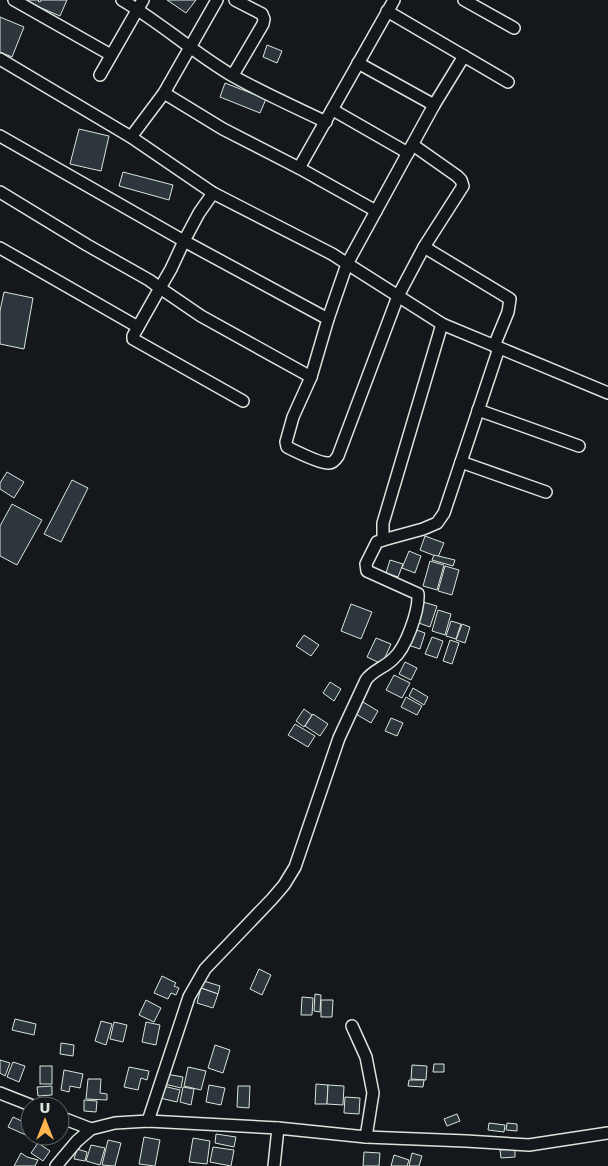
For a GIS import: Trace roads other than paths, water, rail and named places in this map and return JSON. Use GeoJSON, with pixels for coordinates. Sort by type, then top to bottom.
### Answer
{"type":"FeatureCollection","features":[{"type":"Feature","properties":{"kind":"street"},"geometry":{"type":"LineString","coordinates":[[14,0],[111,55]]}},
{"type":"Feature","properties":{"kind":"street"},"geometry":{"type":"LineString","coordinates":[[122,0],[140,5],[191,47],[233,75],[326,122]]}},
{"type":"Feature","properties":{"kind":"street"},"geometry":{"type":"LineString","coordinates":[[131,137],[164,92],[218,0]]}},
{"type":"Feature","properties":{"kind":"street"},"geometry":{"type":"LineString","coordinates":[[233,75],[264,19],[262,14],[235,0]]}},
{"type":"Feature","properties":{"kind":"street"},"geometry":{"type":"LineString","coordinates":[[299,168],[394,0]]}},
{"type":"Feature","properties":{"kind":"street"},"geometry":{"type":"LineString","coordinates":[[464,0],[514,28]]}},
{"type":"Feature","properties":{"kind":"street"},"geometry":{"type":"LineString","coordinates":[[100,75],[140,5]]}},
{"type":"Feature","properties":{"kind":"street"},"geometry":{"type":"LineString","coordinates":[[388,11],[508,82]]}},
{"type":"Feature","properties":{"kind":"street"},"geometry":{"type":"LineString","coordinates":[[333,110],[410,149],[460,178],[463,186],[424,247],[398,296],[338,456],[335,461],[328,463],[294,451],[287,446],[286,442],[294,417],[311,377],[347,264],[410,149],[434,105],[464,56]]}},
{"type":"Feature","properties":{"kind":"street"},"geometry":{"type":"LineString","coordinates":[[0,60],[131,137],[213,193],[332,254],[442,324],[608,393]]}},
{"type":"Feature","properties":{"kind":"street"},"geometry":{"type":"LineString","coordinates":[[358,63],[434,105]]}},
{"type":"Feature","properties":{"kind":"street"},"geometry":{"type":"LineString","coordinates":[[164,92],[224,129],[376,211]]}},
{"type":"Feature","properties":{"kind":"street"},"geometry":{"type":"LineString","coordinates":[[0,136],[184,241],[328,319]]}},
{"type":"Feature","properties":{"kind":"street"},"geometry":{"type":"LineString","coordinates":[[0,192],[149,280],[201,316],[311,377]]}},
{"type":"Feature","properties":{"kind":"street"},"geometry":{"type":"LineString","coordinates":[[213,193],[199,213],[133,339],[243,401]]}},
{"type":"Feature","properties":{"kind":"street"},"geometry":{"type":"LineString","coordinates":[[148,1121],[189,997],[205,969],[272,899],[288,879],[295,867],[339,738],[366,680],[370,674],[394,658],[400,651],[413,623],[418,594],[367,571],[366,564],[376,542],[423,529],[437,523],[444,513],[478,410],[508,312],[510,299],[424,247]]}},
{"type":"Feature","properties":{"kind":"street"},"geometry":{"type":"LineString","coordinates":[[0,248],[138,327]]}},
{"type":"Feature","properties":{"kind":"street"},"geometry":{"type":"LineString","coordinates":[[383,540],[383,523],[442,324]]}},
{"type":"Feature","properties":{"kind":"street"},"geometry":{"type":"LineString","coordinates":[[478,410],[579,446]]}},
{"type":"Feature","properties":{"kind":"street"},"geometry":{"type":"LineString","coordinates":[[460,462],[546,492]]}},
{"type":"Feature","properties":{"kind":"street"},"geometry":{"type":"LineString","coordinates":[[352,1026],[366,1057],[373,1092],[366,1137]]}},
{"type":"Feature","properties":{"kind":"street"},"geometry":{"type":"LineString","coordinates":[[0,1092],[20,1100]]}},
{"type":"Feature","properties":{"kind":"street"},"geometry":{"type":"LineString","coordinates":[[70,1121],[91,1128],[115,1123],[148,1121],[278,1128],[366,1137],[466,1140],[529,1145],[608,1133]]}},
{"type":"Feature","properties":{"kind":"street"},"geometry":{"type":"LineString","coordinates":[[56,1166],[91,1128]]}},
{"type":"Feature","properties":{"kind":"street"},"geometry":{"type":"LineString","coordinates":[[274,1166],[278,1128]]}}]}
